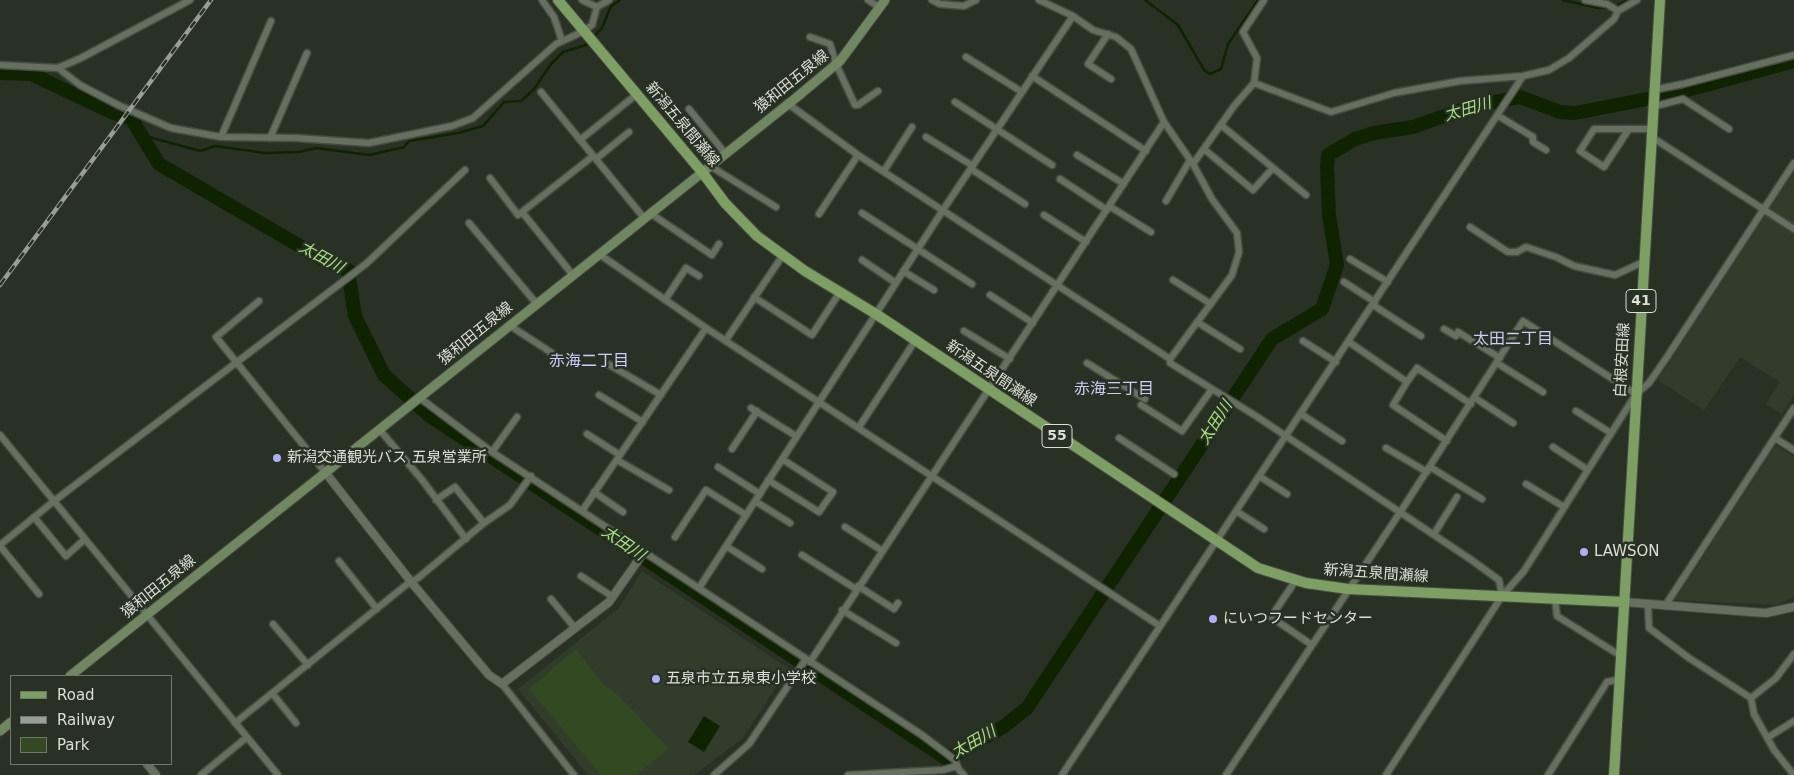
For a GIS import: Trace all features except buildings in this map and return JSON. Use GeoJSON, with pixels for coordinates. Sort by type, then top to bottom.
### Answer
{"type":"FeatureCollection","features":[{"type":"Feature","properties":{"kind":"main road","name":"新潟五泉間瀬線"},"geometry":{"type":"LineString","coordinates":[[558,0],[637,94],[706,169],[731,209],[757,236],[1216,542],[1258,568],[1296,580],[1348,589],[1624,602]]}},
{"type":"Feature","properties":{"kind":"main road","name":"白根安田線"},"geometry":{"type":"LineString","coordinates":[[1624,602],[1653,90],[1660,0]]}},
{"type":"Feature","properties":{"kind":"main road","name":"猿和田五泉線"},"geometry":{"type":"LineString","coordinates":[[73,675],[836,64],[882,3]]}},
{"type":"Feature","properties":{"kind":"main road","name":"41"},"geometry":{"type":"LineString","coordinates":[[1614,775],[1624,602]]}},
{"type":"Feature","properties":{"kind":"main road"},"geometry":{"type":"LineString","coordinates":[[0,731],[10,723]]}},
{"type":"Feature","properties":{"kind":"street"},"geometry":{"type":"LineString","coordinates":[[0,65],[58,68],[190,0]]}},
{"type":"Feature","properties":{"kind":"street"},"geometry":{"type":"LineString","coordinates":[[542,0],[554,17],[562,41]]}},
{"type":"Feature","properties":{"kind":"street"},"geometry":{"type":"LineString","coordinates":[[582,0],[597,7]]}},
{"type":"Feature","properties":{"kind":"street"},"geometry":{"type":"LineString","coordinates":[[58,68],[88,89],[171,128],[221,137],[369,143],[452,126],[474,118],[532,63],[562,41],[584,31],[592,25],[597,7],[609,0]]}},
{"type":"Feature","properties":{"kind":"street"},"geometry":{"type":"LineString","coordinates":[[868,0],[882,3]]}},
{"type":"Feature","properties":{"kind":"street"},"geometry":{"type":"LineString","coordinates":[[932,0],[940,4],[964,6],[976,0]]}},
{"type":"Feature","properties":{"kind":"street"},"geometry":{"type":"LineString","coordinates":[[1039,0],[1073,16],[1093,30],[1116,37],[1131,49],[1164,122],[1192,162],[1212,199],[1237,233],[1239,252],[1232,275],[1170,359]]}},
{"type":"Feature","properties":{"kind":"street"},"geometry":{"type":"LineString","coordinates":[[1166,201],[1192,162],[1254,83],[1257,58],[1243,32],[1264,0]]}},
{"type":"Feature","properties":{"kind":"street"},"geometry":{"type":"LineString","coordinates":[[1585,0],[1608,4],[1618,12]]}},
{"type":"Feature","properties":{"kind":"street"},"geometry":{"type":"LineString","coordinates":[[1608,4],[1616,0]]}},
{"type":"Feature","properties":{"kind":"street"},"geometry":{"type":"LineString","coordinates":[[1254,83],[1331,112],[1394,93],[1460,81],[1523,76],[1549,70],[1569,58],[1614,18],[1618,12],[1637,0]]}},
{"type":"Feature","properties":{"kind":"street"},"geometry":{"type":"LineString","coordinates":[[699,588],[943,210],[1073,16]]}},
{"type":"Feature","properties":{"kind":"street"},"geometry":{"type":"LineString","coordinates":[[221,137],[271,22]]}},
{"type":"Feature","properties":{"kind":"street"},"geometry":{"type":"LineString","coordinates":[[1108,34],[1088,64],[1111,79]]}},
{"type":"Feature","properties":{"kind":"street"},"geometry":{"type":"LineString","coordinates":[[810,37],[830,44],[836,64],[855,105],[858,105],[878,91]]}},
{"type":"Feature","properties":{"kind":"street"},"geometry":{"type":"LineString","coordinates":[[270,138],[307,53]]}},
{"type":"Feature","properties":{"kind":"street"},"geometry":{"type":"LineString","coordinates":[[1653,90],[1794,55]]}},
{"type":"Feature","properties":{"kind":"street"},"geometry":{"type":"LineString","coordinates":[[966,56],[1022,92]]}},
{"type":"Feature","properties":{"kind":"street"},"geometry":{"type":"LineString","coordinates":[[1032,76],[1146,151]]}},
{"type":"Feature","properties":{"kind":"street"},"geometry":{"type":"LineString","coordinates":[[1062,775],[1523,76]]}},
{"type":"Feature","properties":{"kind":"street"},"geometry":{"type":"LineString","coordinates":[[541,92],[595,158],[647,215],[712,255],[719,244]]}},
{"type":"Feature","properties":{"kind":"street"},"geometry":{"type":"LineString","coordinates":[[580,140],[637,94]]}},
{"type":"Feature","properties":{"kind":"street"},"geometry":{"type":"LineString","coordinates":[[1652,107],[1683,99],[1729,128]]}},
{"type":"Feature","properties":{"kind":"street"},"geometry":{"type":"LineString","coordinates":[[955,102],[1052,165]]}},
{"type":"Feature","properties":{"kind":"street"},"geometry":{"type":"LineString","coordinates":[[787,103],[858,154],[1170,359],[1170,362],[1434,534],[1499,580],[1502,596]]}},
{"type":"Feature","properties":{"kind":"street"},"geometry":{"type":"LineString","coordinates":[[688,109],[726,153]]}},
{"type":"Feature","properties":{"kind":"street"},"geometry":{"type":"LineString","coordinates":[[1498,116],[1533,137],[1533,142],[1546,150]]}},
{"type":"Feature","properties":{"kind":"street"},"geometry":{"type":"LineString","coordinates":[[714,775],[749,744],[842,610],[1010,359],[1164,122]]}},
{"type":"Feature","properties":{"kind":"street"},"geometry":{"type":"LineString","coordinates":[[1221,125],[1306,196]]}},
{"type":"Feature","properties":{"kind":"street"},"geometry":{"type":"LineString","coordinates":[[884,171],[912,127]]}},
{"type":"Feature","properties":{"kind":"street"},"geometry":{"type":"LineString","coordinates":[[1629,129],[1604,167],[1580,152],[1594,129],[1629,129],[1651,133],[1794,229]]}},
{"type":"Feature","properties":{"kind":"street"},"geometry":{"type":"LineString","coordinates":[[490,178],[518,214],[629,132]]}},
{"type":"Feature","properties":{"kind":"street"},"geometry":{"type":"LineString","coordinates":[[926,137],[1025,204]]}},
{"type":"Feature","properties":{"kind":"street"},"geometry":{"type":"LineString","coordinates":[[1204,149],[1253,190],[1273,168]]}},
{"type":"Feature","properties":{"kind":"street"},"geometry":{"type":"LineString","coordinates":[[819,214],[858,154]]}},
{"type":"Feature","properties":{"kind":"street"},"geometry":{"type":"LineString","coordinates":[[1078,155],[1124,184]]}},
{"type":"Feature","properties":{"kind":"street"},"geometry":{"type":"LineString","coordinates":[[1386,775],[1502,596],[1524,571],[1636,394],[1649,383],[1794,163]]}},
{"type":"Feature","properties":{"kind":"street"},"geometry":{"type":"LineString","coordinates":[[706,169],[776,207]]}},
{"type":"Feature","properties":{"kind":"street"},"geometry":{"type":"LineString","coordinates":[[38,594],[0,546],[54,501],[345,280],[465,170]]}},
{"type":"Feature","properties":{"kind":"street"},"geometry":{"type":"LineString","coordinates":[[1060,179],[1151,232]]}},
{"type":"Feature","properties":{"kind":"street"},"geometry":{"type":"LineString","coordinates":[[522,212],[572,274]]}},
{"type":"Feature","properties":{"kind":"street"},"geometry":{"type":"LineString","coordinates":[[862,213],[972,284]]}},
{"type":"Feature","properties":{"kind":"street"},"geometry":{"type":"LineString","coordinates":[[1044,216],[1086,242]]}},
{"type":"Feature","properties":{"kind":"street"},"geometry":{"type":"LineString","coordinates":[[469,223],[536,303]]}},
{"type":"Feature","properties":{"kind":"street"},"geometry":{"type":"LineString","coordinates":[[1470,227],[1508,252],[1517,252],[1526,247],[1556,257],[1574,266],[1615,275],[1643,262]]}},
{"type":"Feature","properties":{"kind":"street"},"geometry":{"type":"LineString","coordinates":[[599,254],[706,328],[820,401],[1160,626]]}},
{"type":"Feature","properties":{"kind":"street"},"geometry":{"type":"LineString","coordinates":[[726,340],[783,255]]}},
{"type":"Feature","properties":{"kind":"street"},"geometry":{"type":"LineString","coordinates":[[1350,258],[1388,282]]}},
{"type":"Feature","properties":{"kind":"street"},"geometry":{"type":"LineString","coordinates":[[862,260],[896,282]]}},
{"type":"Feature","properties":{"kind":"street"},"geometry":{"type":"LineString","coordinates":[[665,300],[686,268],[698,276]]}},
{"type":"Feature","properties":{"kind":"street"},"geometry":{"type":"LineString","coordinates":[[904,271],[934,290]]}},
{"type":"Feature","properties":{"kind":"street"},"geometry":{"type":"LineString","coordinates":[[1173,280],[1210,304]]}},
{"type":"Feature","properties":{"kind":"street"},"geometry":{"type":"LineString","coordinates":[[1344,282],[1422,336]]}},
{"type":"Feature","properties":{"kind":"street"},"geometry":{"type":"LineString","coordinates":[[754,297],[812,335],[840,292]]}},
{"type":"Feature","properties":{"kind":"street"},"geometry":{"type":"LineString","coordinates":[[990,295],[1033,323]]}},
{"type":"Feature","properties":{"kind":"street"},"geometry":{"type":"LineString","coordinates":[[259,301],[216,337],[412,583],[489,674],[502,684],[574,775]]}},
{"type":"Feature","properties":{"kind":"street"},"geometry":{"type":"LineString","coordinates":[[1226,775],[1429,470],[1524,321],[1636,394]]}},
{"type":"Feature","properties":{"kind":"street"},"geometry":{"type":"LineString","coordinates":[[1197,322],[1240,349]]}},
{"type":"Feature","properties":{"kind":"street"},"geometry":{"type":"LineString","coordinates":[[509,324],[558,357]]}},
{"type":"Feature","properties":{"kind":"street"},"geometry":{"type":"LineString","coordinates":[[582,510],[706,328]]}},
{"type":"Feature","properties":{"kind":"street"},"geometry":{"type":"LineString","coordinates":[[1444,329],[1456,336],[1458,332],[1543,392]]}},
{"type":"Feature","properties":{"kind":"street"},"geometry":{"type":"LineString","coordinates":[[964,331],[1010,359]]}},
{"type":"Feature","properties":{"kind":"street"},"geometry":{"type":"LineString","coordinates":[[859,427],[915,341]]}},
{"type":"Feature","properties":{"kind":"street"},"geometry":{"type":"LineString","coordinates":[[1303,341],[1336,362]]}},
{"type":"Feature","properties":{"kind":"street"},"geometry":{"type":"LineString","coordinates":[[1349,342],[1407,382]]}},
{"type":"Feature","properties":{"kind":"street"},"geometry":{"type":"LineString","coordinates":[[1087,363],[1182,431],[1212,389]]}},
{"type":"Feature","properties":{"kind":"street"},"geometry":{"type":"LineString","coordinates":[[608,364],[661,395]]}},
{"type":"Feature","properties":{"kind":"street"},"geometry":{"type":"LineString","coordinates":[[1447,442],[1393,404],[1417,368],[1513,423]]}},
{"type":"Feature","properties":{"kind":"street"},"geometry":{"type":"LineString","coordinates":[[599,395],[643,422]]}},
{"type":"Feature","properties":{"kind":"street"},"geometry":{"type":"LineString","coordinates":[[420,398],[454,426],[582,510],[642,555],[699,588],[805,662],[929,740],[955,760],[959,772],[943,770],[848,775]]}},
{"type":"Feature","properties":{"kind":"street"},"geometry":{"type":"LineString","coordinates":[[1665,606],[1794,408]]}},
{"type":"Feature","properties":{"kind":"street"},"geometry":{"type":"LineString","coordinates":[[732,450],[754,410],[796,436]]}},
{"type":"Feature","properties":{"kind":"street"},"geometry":{"type":"LineString","coordinates":[[1576,411],[1611,433]]}},
{"type":"Feature","properties":{"kind":"street"},"geometry":{"type":"LineString","coordinates":[[1301,414],[1342,441]]}},
{"type":"Feature","properties":{"kind":"street"},"geometry":{"type":"LineString","coordinates":[[492,452],[517,417]]}},
{"type":"Feature","properties":{"kind":"street"},"geometry":{"type":"LineString","coordinates":[[379,429],[423,480],[466,539]]}},
{"type":"Feature","properties":{"kind":"street"},"geometry":{"type":"LineString","coordinates":[[587,434],[618,457],[669,490]]}},
{"type":"Feature","properties":{"kind":"street"},"geometry":{"type":"LineString","coordinates":[[0,435],[276,774]]}},
{"type":"Feature","properties":{"kind":"street"},"geometry":{"type":"LineString","coordinates":[[1119,438],[1174,474]]}},
{"type":"Feature","properties":{"kind":"street"},"geometry":{"type":"LineString","coordinates":[[1775,438],[1794,450]]}},
{"type":"Feature","properties":{"kind":"street"},"geometry":{"type":"LineString","coordinates":[[1553,447],[1588,470]]}},
{"type":"Feature","properties":{"kind":"street"},"geometry":{"type":"LineString","coordinates":[[1386,448],[1482,499]]}},
{"type":"Feature","properties":{"kind":"street"},"geometry":{"type":"LineString","coordinates":[[768,480],[819,512],[833,492],[782,459]]}},
{"type":"Feature","properties":{"kind":"street"},"geometry":{"type":"LineString","coordinates":[[718,467],[760,494]]}},
{"type":"Feature","properties":{"kind":"street"},"geometry":{"type":"LineString","coordinates":[[235,723],[412,583],[484,523],[510,505],[531,476]]}},
{"type":"Feature","properties":{"kind":"street"},"geometry":{"type":"LineString","coordinates":[[1259,476],[1287,494]]}},
{"type":"Feature","properties":{"kind":"street"},"geometry":{"type":"LineString","coordinates":[[1526,484],[1564,507]]}},
{"type":"Feature","properties":{"kind":"street"},"geometry":{"type":"LineString","coordinates":[[436,500],[455,487],[484,523]]}},
{"type":"Feature","properties":{"kind":"street"},"geometry":{"type":"LineString","coordinates":[[675,537],[706,490],[746,515]]}},
{"type":"Feature","properties":{"kind":"street"},"geometry":{"type":"LineString","coordinates":[[594,492],[623,512]]}},
{"type":"Feature","properties":{"kind":"street"},"geometry":{"type":"LineString","coordinates":[[1434,534],[1457,497]]}},
{"type":"Feature","properties":{"kind":"street"},"geometry":{"type":"LineString","coordinates":[[755,501],[790,524]]}},
{"type":"Feature","properties":{"kind":"street"},"geometry":{"type":"LineString","coordinates":[[1236,512],[1264,529]]}},
{"type":"Feature","properties":{"kind":"street"},"geometry":{"type":"LineString","coordinates":[[34,517],[66,556],[85,539]]}},
{"type":"Feature","properties":{"kind":"street"},"geometry":{"type":"LineString","coordinates":[[846,527],[881,550]]}},
{"type":"Feature","properties":{"kind":"street"},"geometry":{"type":"LineString","coordinates":[[726,546],[762,569]]}},
{"type":"Feature","properties":{"kind":"street"},"geometry":{"type":"LineString","coordinates":[[502,684],[576,628],[613,597],[642,555]]}},
{"type":"Feature","properties":{"kind":"street"},"geometry":{"type":"LineString","coordinates":[[802,555],[894,609],[898,603]]}},
{"type":"Feature","properties":{"kind":"street"},"geometry":{"type":"LineString","coordinates":[[339,560],[377,609]]}},
{"type":"Feature","properties":{"kind":"street"},"geometry":{"type":"LineString","coordinates":[[581,576],[613,597]]}},
{"type":"Feature","properties":{"kind":"street"},"geometry":{"type":"LineString","coordinates":[[1296,580],[1271,617],[1312,645]]}},
{"type":"Feature","properties":{"kind":"street"},"geometry":{"type":"LineString","coordinates":[[1555,598],[1557,616],[1621,656]]}},
{"type":"Feature","properties":{"kind":"street"},"geometry":{"type":"LineString","coordinates":[[551,599],[576,628]]}},
{"type":"Feature","properties":{"kind":"street"},"geometry":{"type":"LineString","coordinates":[[1624,602],[1766,613],[1794,607]]}},
{"type":"Feature","properties":{"kind":"street"},"geometry":{"type":"LineString","coordinates":[[1648,604],[1649,628],[1689,658],[1751,698],[1754,714],[1794,775]]}},
{"type":"Feature","properties":{"kind":"street"},"geometry":{"type":"LineString","coordinates":[[842,610],[896,643]]}},
{"type":"Feature","properties":{"kind":"street"},"geometry":{"type":"LineString","coordinates":[[273,624],[308,665]]}},
{"type":"Feature","properties":{"kind":"street"},"geometry":{"type":"LineString","coordinates":[[1751,698],[1776,678],[1794,654]]}},
{"type":"Feature","properties":{"kind":"street"},"geometry":{"type":"LineString","coordinates":[[1548,775],[1607,682],[1620,679]]}},
{"type":"Feature","properties":{"kind":"street"},"geometry":{"type":"LineString","coordinates":[[272,693],[296,723]]}},
{"type":"Feature","properties":{"kind":"street"},"geometry":{"type":"LineString","coordinates":[[1768,738],[1794,721]]}},
{"type":"Feature","properties":{"kind":"street"},"geometry":{"type":"LineString","coordinates":[[201,775],[247,737]]}},
{"type":"Feature","properties":{"kind":"street"},"geometry":{"type":"LineString","coordinates":[[148,765],[156,775]]}},
{"type":"Feature","properties":{"kind":"shaded area"},"geometry":{"type":"Polygon","coordinates":[[[1794,172],[1794,395],[1782,414],[1766,404],[1780,382],[1740,357],[1704,410],[1658,380],[1794,172]]]}},
{"type":"Feature","properties":{"kind":"shaded area"},"geometry":{"type":"Polygon","coordinates":[[[1776,445],[1794,457],[1794,597],[1777,605],[1675,600],[1776,445]]]}},
{"type":"Feature","properties":{"kind":"shaded area","name":"五泉市立五泉東小学校"},"geometry":{"type":"Polygon","coordinates":[[[642,571],[788,668],[743,738],[694,775],[588,775],[518,689],[619,608],[642,571]]]}},
{"type":"Feature","properties":{"kind":"shaded area"},"geometry":{"type":"Polygon","coordinates":[[[704,716],[720,726],[704,752],[688,742],[704,716]]]}},
{"type":"Feature","properties":{"kind":"green space"},"geometry":{"type":"Polygon","coordinates":[[[576,649],[603,684],[619,696],[669,749],[636,775],[601,775],[529,689],[576,649]]]}},
{"type":"Feature","properties":{"kind":"waterway"},"geometry":{"type":"LineString","coordinates":[[593,38],[602,28],[611,6],[620,0]]}},
{"type":"Feature","properties":{"kind":"waterway"},"geometry":{"type":"LineString","coordinates":[[1145,0],[1178,25],[1204,70],[1210,74],[1221,69],[1228,44],[1258,0]]}},
{"type":"Feature","properties":{"kind":"waterway"},"geometry":{"type":"LineString","coordinates":[[1563,0],[1598,8],[1608,7]]}},
{"type":"Feature","properties":{"kind":"waterway"},"geometry":{"type":"LineString","coordinates":[[1614,7],[1628,0]]}},
{"type":"Feature","properties":{"kind":"waterway"},"geometry":{"type":"LineString","coordinates":[[131,118],[149,137],[200,151],[215,146],[265,153],[299,152],[316,148],[369,155],[404,147],[409,141],[458,133],[483,126],[504,102],[521,101],[534,89],[551,64],[563,52],[586,45],[589,42]]}},
{"type":"Feature","properties":{"kind":"waterway","name":"太田川"},"geometry":{"type":"LineString","coordinates":[[0,73],[31,74],[111,112],[131,118],[159,164],[322,259],[348,270],[355,316],[384,375],[430,416],[947,759],[1003,727],[1027,708],[1272,339],[1322,309],[1337,265],[1329,215],[1328,155],[1355,139],[1374,133],[1413,127],[1470,107],[1509,99],[1520,97],[1560,112],[1575,113],[1673,94],[1794,61]]}},
{"type":"Feature","properties":{"kind":"railway"},"geometry":{"type":"LineString","coordinates":[[0,285],[211,0]]}},
{"type":"Feature","properties":{"kind":"place","name":"新潟交通観光バス 五泉営業所"},"geometry":{"type":"Point","coordinates":[277,458]}},
{"type":"Feature","properties":{"kind":"place","name":"LAWSON"},"geometry":{"type":"Point","coordinates":[1584,552]}},
{"type":"Feature","properties":{"kind":"place","name":"にいつフードセンター"},"geometry":{"type":"Point","coordinates":[1213,619]}},
{"type":"Feature","properties":{"kind":"place","name":"五泉市立五泉東小学校"},"geometry":{"type":"Point","coordinates":[656,679]}},
{"type":"Feature","properties":{"kind":"district","name":"太田二丁目"},"geometry":{"type":"Point","coordinates":[1513,340]}},
{"type":"Feature","properties":{"kind":"district","name":"赤海二丁目"},"geometry":{"type":"Point","coordinates":[589,362]}},
{"type":"Feature","properties":{"kind":"district","name":"赤海三丁目"},"geometry":{"type":"Point","coordinates":[1114,390]}}]}
